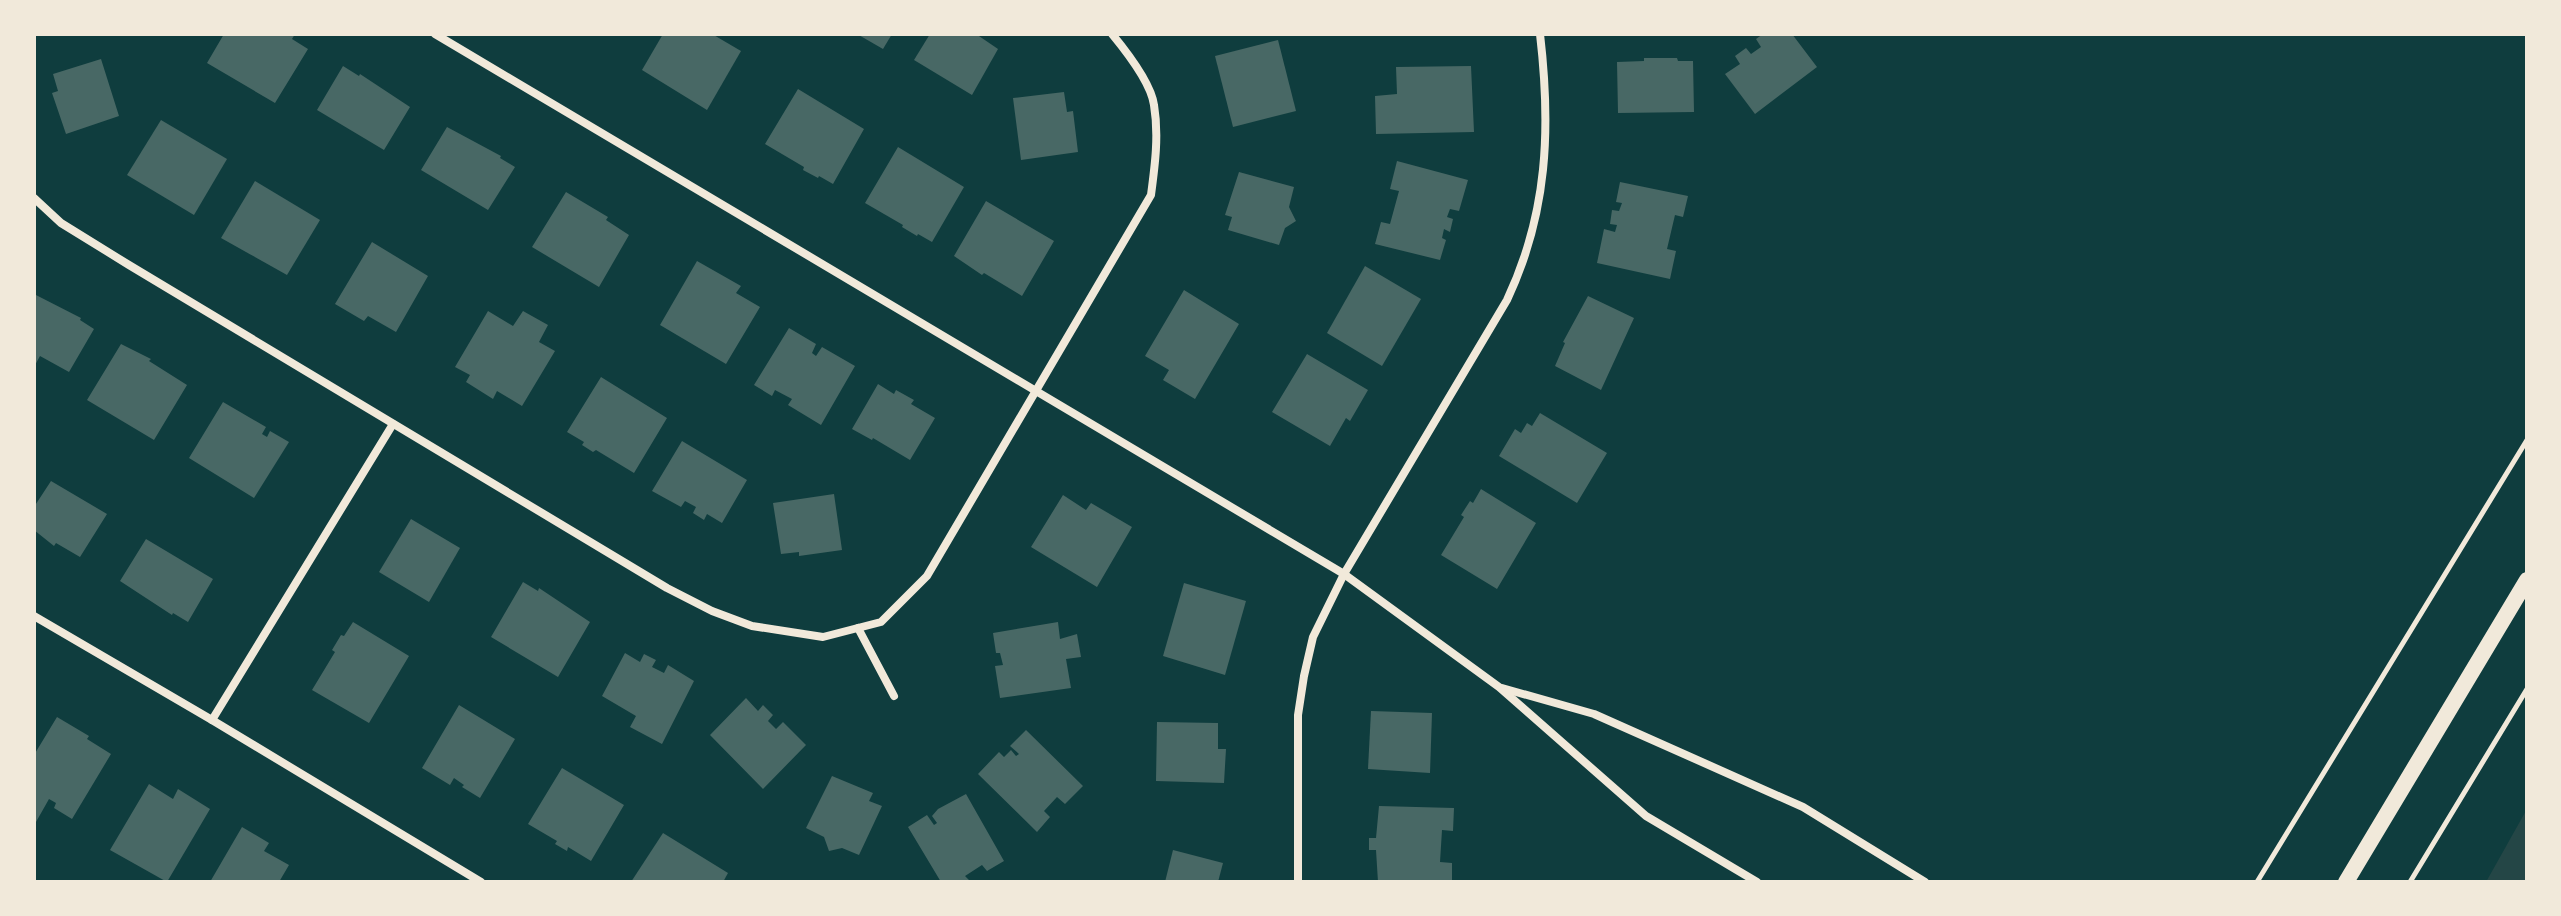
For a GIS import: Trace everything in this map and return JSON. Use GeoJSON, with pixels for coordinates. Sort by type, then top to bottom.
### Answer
{"type":"FeatureCollection","features":[{"type":"Feature","properties":{"kind":"main road"},"geometry":{"type":"LineString","coordinates":[[2346,882],[2527,580]]}},
{"type":"Feature","properties":{"kind":"street"},"geometry":{"type":"LineString","coordinates":[[435,34],[1344,574],[1499,687],[1646,816],[1757,882]]}},
{"type":"Feature","properties":{"kind":"street"},"geometry":{"type":"LineString","coordinates":[[34,198],[61,223],[667,588],[712,611],[752,626],[823,637],[881,622],[927,576],[1151,195],[1157,148],[1154,102],[1129,54],[1112,34]]}},
{"type":"Feature","properties":{"kind":"street"},"geometry":{"type":"LineString","coordinates":[[1298,882],[1298,715],[1313,637],[1344,574],[1507,300],[1523,264],[1542,189],[1546,147],[1540,34]]}},
{"type":"Feature","properties":{"kind":"street"},"geometry":{"type":"LineString","coordinates":[[212,720],[393,424]]}},
{"type":"Feature","properties":{"kind":"street"},"geometry":{"type":"LineString","coordinates":[[34,616],[481,882]]}},
{"type":"Feature","properties":{"kind":"street"},"geometry":{"type":"LineString","coordinates":[[858,628],[894,696]]}},
{"type":"Feature","properties":{"kind":"street"},"geometry":{"type":"LineString","coordinates":[[1499,687],[1594,714],[1803,807],[1925,882]]}},
{"type":"Feature","properties":{"kind":"path"},"geometry":{"type":"LineString","coordinates":[[2257,882],[2527,440]]}},
{"type":"Feature","properties":{"kind":"path"},"geometry":{"type":"LineString","coordinates":[[2410,882],[2527,689]]}},
{"type":"Feature","properties":{"kind":"shaded area"},"geometry":{"type":"Polygon","coordinates":[[[2527,809],[2527,882],[2486,882],[2527,809]]]}},
{"type":"Feature","properties":{"kind":"building"},"geometry":{"type":"Polygon","coordinates":[[[224,34],[295,34],[292,39],[308,49],[275,103],[207,63],[224,34]]]}},
{"type":"Feature","properties":{"kind":"building"},"geometry":{"type":"Polygon","coordinates":[[[663,34],[712,34],[741,51],[707,110],[642,70],[663,34]]]}},
{"type":"Feature","properties":{"kind":"building"},"geometry":{"type":"Polygon","coordinates":[[[857,34],[892,34],[883,49],[857,34]]]}},
{"type":"Feature","properties":{"kind":"building"},"geometry":{"type":"Polygon","coordinates":[[[930,34],[976,34],[998,49],[972,95],[914,60],[930,34]]]}},
{"type":"Feature","properties":{"kind":"building"},"geometry":{"type":"Polygon","coordinates":[[[1763,34],[1792,34],[1817,67],[1755,114],[1725,74],[1740,64],[1735,56],[1746,48],[1751,54],[1761,47],[1756,39],[1763,34]]]}},
{"type":"Feature","properties":{"kind":"building"},"geometry":{"type":"Polygon","coordinates":[[[1278,40],[1296,111],[1233,127],[1215,56],[1278,40]]]}},
{"type":"Feature","properties":{"kind":"building"},"geometry":{"type":"Polygon","coordinates":[[[1644,58],[1693,61],[1694,112],[1618,113],[1617,62],[1644,61],[1644,58]]]}},
{"type":"Feature","properties":{"kind":"building"},"geometry":{"type":"Polygon","coordinates":[[[101,59],[119,116],[66,134],[52,93],[58,91],[53,74],[101,59]]]}},
{"type":"Feature","properties":{"kind":"building"},"geometry":{"type":"Polygon","coordinates":[[[343,66],[410,107],[384,150],[317,110],[343,66]]]}},
{"type":"Feature","properties":{"kind":"building"},"geometry":{"type":"Polygon","coordinates":[[[1471,66],[1474,132],[1376,134],[1375,96],[1397,94],[1396,67],[1471,66]]]}},
{"type":"Feature","properties":{"kind":"building"},"geometry":{"type":"Polygon","coordinates":[[[798,89],[864,129],[833,184],[803,170],[804,167],[765,144],[798,89]]]}},
{"type":"Feature","properties":{"kind":"building"},"geometry":{"type":"Polygon","coordinates":[[[1064,92],[1067,112],[1073,111],[1078,152],[1021,160],[1013,98],[1064,92]]]}},
{"type":"Feature","properties":{"kind":"building"},"geometry":{"type":"Polygon","coordinates":[[[161,120],[227,159],[194,215],[127,175],[161,120]]]}},
{"type":"Feature","properties":{"kind":"building"},"geometry":{"type":"Polygon","coordinates":[[[447,127],[515,167],[488,210],[421,170],[447,127]]]}},
{"type":"Feature","properties":{"kind":"building"},"geometry":{"type":"Polygon","coordinates":[[[898,147],[964,187],[932,242],[865,203],[898,147]]]}},
{"type":"Feature","properties":{"kind":"building"},"geometry":{"type":"Polygon","coordinates":[[[1397,161],[1468,180],[1459,211],[1450,209],[1447,217],[1453,219],[1450,232],[1444,229],[1442,238],[1446,240],[1440,260],[1375,244],[1381,222],[1390,224],[1399,191],[1390,189],[1397,161]]]}},
{"type":"Feature","properties":{"kind":"building"},"geometry":{"type":"Polygon","coordinates":[[[1239,172],[1294,187],[1289,207],[1296,221],[1285,228],[1279,245],[1228,230],[1232,217],[1225,215],[1239,172]]]}},
{"type":"Feature","properties":{"kind":"building"},"geometry":{"type":"Polygon","coordinates":[[[255,181],[320,220],[287,275],[221,238],[255,181]]]}},
{"type":"Feature","properties":{"kind":"building"},"geometry":{"type":"Polygon","coordinates":[[[1620,182],[1688,196],[1683,217],[1675,215],[1667,249],[1676,251],[1670,279],[1597,263],[1604,229],[1615,232],[1617,225],[1610,224],[1612,210],[1619,211],[1622,203],[1616,202],[1620,182]]]}},
{"type":"Feature","properties":{"kind":"building"},"geometry":{"type":"Polygon","coordinates":[[[566,192],[608,217],[606,220],[629,235],[599,287],[532,247],[566,192]]]}},
{"type":"Feature","properties":{"kind":"building"},"geometry":{"type":"Polygon","coordinates":[[[986,201],[1054,241],[1022,296],[954,256],[986,201]]]}},
{"type":"Feature","properties":{"kind":"building"},"geometry":{"type":"Polygon","coordinates":[[[372,242],[428,276],[396,332],[368,316],[364,321],[335,304],[372,242]]]}},
{"type":"Feature","properties":{"kind":"building"},"geometry":{"type":"Polygon","coordinates":[[[697,261],[741,286],[736,293],[760,307],[726,364],[660,325],[697,261]]]}},
{"type":"Feature","properties":{"kind":"building"},"geometry":{"type":"Polygon","coordinates":[[[1365,266],[1421,299],[1382,366],[1327,333],[1365,266]]]}},
{"type":"Feature","properties":{"kind":"building"},"geometry":{"type":"Polygon","coordinates":[[[1184,290],[1239,324],[1195,399],[1163,380],[1169,370],[1145,356],[1184,290]]]}},
{"type":"Feature","properties":{"kind":"building"},"geometry":{"type":"Polygon","coordinates":[[[34,294],[81,318],[94,329],[69,372],[40,356],[34,367],[34,294]]]}},
{"type":"Feature","properties":{"kind":"building"},"geometry":{"type":"Polygon","coordinates":[[[1588,296],[1634,318],[1601,390],[1555,366],[1563,342],[1588,296]]]}},
{"type":"Feature","properties":{"kind":"building"},"geometry":{"type":"Polygon","coordinates":[[[488,311],[513,326],[523,311],[548,325],[539,342],[555,351],[522,406],[497,391],[493,399],[466,382],[470,375],[455,367],[488,311]]]}},
{"type":"Feature","properties":{"kind":"building"},"geometry":{"type":"Polygon","coordinates":[[[789,328],[816,344],[812,353],[816,356],[822,347],[855,366],[821,425],[788,405],[792,399],[775,390],[772,396],[754,385],[789,328]]]}},
{"type":"Feature","properties":{"kind":"building"},"geometry":{"type":"Polygon","coordinates":[[[121,344],[151,359],[149,361],[187,385],[154,440],[87,400],[121,344]]]}},
{"type":"Feature","properties":{"kind":"building"},"geometry":{"type":"Polygon","coordinates":[[[1307,354],[1368,390],[1350,421],[1346,418],[1330,446],[1272,412],[1307,354]]]}},
{"type":"Feature","properties":{"kind":"building"},"geometry":{"type":"Polygon","coordinates":[[[601,377],[667,418],[634,473],[596,450],[593,452],[582,445],[584,442],[567,432],[601,377]]]}},
{"type":"Feature","properties":{"kind":"building"},"geometry":{"type":"Polygon","coordinates":[[[878,384],[894,394],[896,390],[914,400],[911,404],[935,418],[910,460],[852,429],[878,384]]]}},
{"type":"Feature","properties":{"kind":"building"},"geometry":{"type":"Polygon","coordinates":[[[223,402],[266,427],[262,434],[267,437],[270,431],[289,442],[254,498],[189,458],[223,402]]]}},
{"type":"Feature","properties":{"kind":"building"},"geometry":{"type":"Polygon","coordinates":[[[1540,413],[1607,453],[1577,503],[1499,456],[1515,429],[1521,433],[1527,423],[1532,426],[1540,413]]]}},
{"type":"Feature","properties":{"kind":"building"},"geometry":{"type":"Polygon","coordinates":[[[682,441],[747,480],[722,523],[707,514],[704,520],[693,513],[696,507],[685,501],[681,507],[652,491],[682,441]]]}},
{"type":"Feature","properties":{"kind":"building"},"geometry":{"type":"Polygon","coordinates":[[[51,481],[107,514],[80,557],[56,543],[54,546],[34,530],[34,507],[51,481]]]}},
{"type":"Feature","properties":{"kind":"building"},"geometry":{"type":"Polygon","coordinates":[[[1481,489],[1536,523],[1497,589],[1441,555],[1464,517],[1461,515],[1481,489]]]}},
{"type":"Feature","properties":{"kind":"building"},"geometry":{"type":"Polygon","coordinates":[[[834,494],[842,550],[799,556],[799,552],[781,554],[773,503],[834,494]]]}},
{"type":"Feature","properties":{"kind":"building"},"geometry":{"type":"Polygon","coordinates":[[[1063,495],[1086,510],[1091,503],[1132,527],[1097,587],[1031,547],[1063,495]]]}},
{"type":"Feature","properties":{"kind":"building"},"geometry":{"type":"Polygon","coordinates":[[[411,519],[460,548],[429,602],[379,572],[411,519]]]}},
{"type":"Feature","properties":{"kind":"building"},"geometry":{"type":"Polygon","coordinates":[[[146,539],[213,579],[188,622],[120,581],[146,539]]]}},
{"type":"Feature","properties":{"kind":"building"},"geometry":{"type":"Polygon","coordinates":[[[523,582],[538,591],[539,588],[590,622],[558,677],[491,637],[523,582]]]}},
{"type":"Feature","properties":{"kind":"building"},"geometry":{"type":"Polygon","coordinates":[[[1184,583],[1246,601],[1225,675],[1163,656],[1184,583]]]}},
{"type":"Feature","properties":{"kind":"building"},"geometry":{"type":"Polygon","coordinates":[[[353,622],[409,656],[369,723],[312,690],[335,652],[332,650],[341,635],[344,636],[353,622]]]}},
{"type":"Feature","properties":{"kind":"building"},"geometry":{"type":"Polygon","coordinates":[[[1058,622],[1060,639],[1077,634],[1081,657],[1066,659],[1071,688],[1000,698],[995,666],[1003,665],[1000,653],[996,653],[993,633],[1058,622]]]}},
{"type":"Feature","properties":{"kind":"building"},"geometry":{"type":"Polygon","coordinates":[[[625,653],[640,662],[644,654],[656,660],[652,667],[664,673],[668,665],[694,681],[662,744],[630,727],[636,716],[602,696],[625,653]]]}},
{"type":"Feature","properties":{"kind":"building"},"geometry":{"type":"Polygon","coordinates":[[[746,698],[758,711],[763,705],[773,715],[768,721],[776,729],[783,722],[806,745],[763,789],[710,735],[746,698]]]}},
{"type":"Feature","properties":{"kind":"building"},"geometry":{"type":"Polygon","coordinates":[[[459,705],[515,739],[480,798],[454,778],[450,785],[422,768],[459,705]]]}},
{"type":"Feature","properties":{"kind":"building"},"geometry":{"type":"Polygon","coordinates":[[[1371,711],[1432,713],[1430,773],[1368,769],[1371,711]]]}},
{"type":"Feature","properties":{"kind":"building"},"geometry":{"type":"Polygon","coordinates":[[[57,717],[89,736],[87,739],[111,754],[72,819],[54,808],[56,803],[49,799],[36,822],[34,755],[57,717]]]}},
{"type":"Feature","properties":{"kind":"building"},"geometry":{"type":"Polygon","coordinates":[[[1157,722],[1218,723],[1218,749],[1226,749],[1224,783],[1156,781],[1157,722]]]}},
{"type":"Feature","properties":{"kind":"building"},"geometry":{"type":"Polygon","coordinates":[[[1026,730],[1083,786],[1065,804],[1057,797],[1044,811],[1050,817],[1037,832],[978,774],[999,752],[1004,757],[1011,750],[1016,756],[1019,754],[1010,746],[1026,730]]]}},
{"type":"Feature","properties":{"kind":"building"},"geometry":{"type":"Polygon","coordinates":[[[562,768],[624,805],[591,861],[568,847],[567,851],[555,844],[557,841],[528,824],[562,768]]]}},
{"type":"Feature","properties":{"kind":"building"},"geometry":{"type":"Polygon","coordinates":[[[832,776],[873,793],[869,801],[882,806],[859,855],[842,848],[829,851],[824,837],[806,828],[832,776]]]}},
{"type":"Feature","properties":{"kind":"building"},"geometry":{"type":"Polygon","coordinates":[[[149,784],[173,799],[178,789],[210,809],[167,882],[110,850],[149,784]]]}},
{"type":"Feature","properties":{"kind":"building"},"geometry":{"type":"Polygon","coordinates":[[[966,794],[1004,861],[987,871],[982,865],[965,876],[971,882],[941,882],[908,827],[927,815],[934,825],[937,823],[932,816],[938,809],[966,794]]]}},
{"type":"Feature","properties":{"kind":"building"},"geometry":{"type":"Polygon","coordinates":[[[1379,806],[1454,808],[1453,831],[1442,830],[1440,862],[1452,863],[1452,882],[1378,882],[1376,850],[1369,850],[1369,838],[1376,838],[1379,806]]]}},
{"type":"Feature","properties":{"kind":"building"},"geometry":{"type":"Polygon","coordinates":[[[242,827],[269,843],[264,851],[289,865],[279,882],[210,882],[242,827]]]}},
{"type":"Feature","properties":{"kind":"building"},"geometry":{"type":"Polygon","coordinates":[[[663,833],[728,873],[723,882],[631,882],[663,833]]]}},
{"type":"Feature","properties":{"kind":"building"},"geometry":{"type":"Polygon","coordinates":[[[1173,850],[1223,863],[1218,882],[1165,882],[1173,850]]]}}]}
